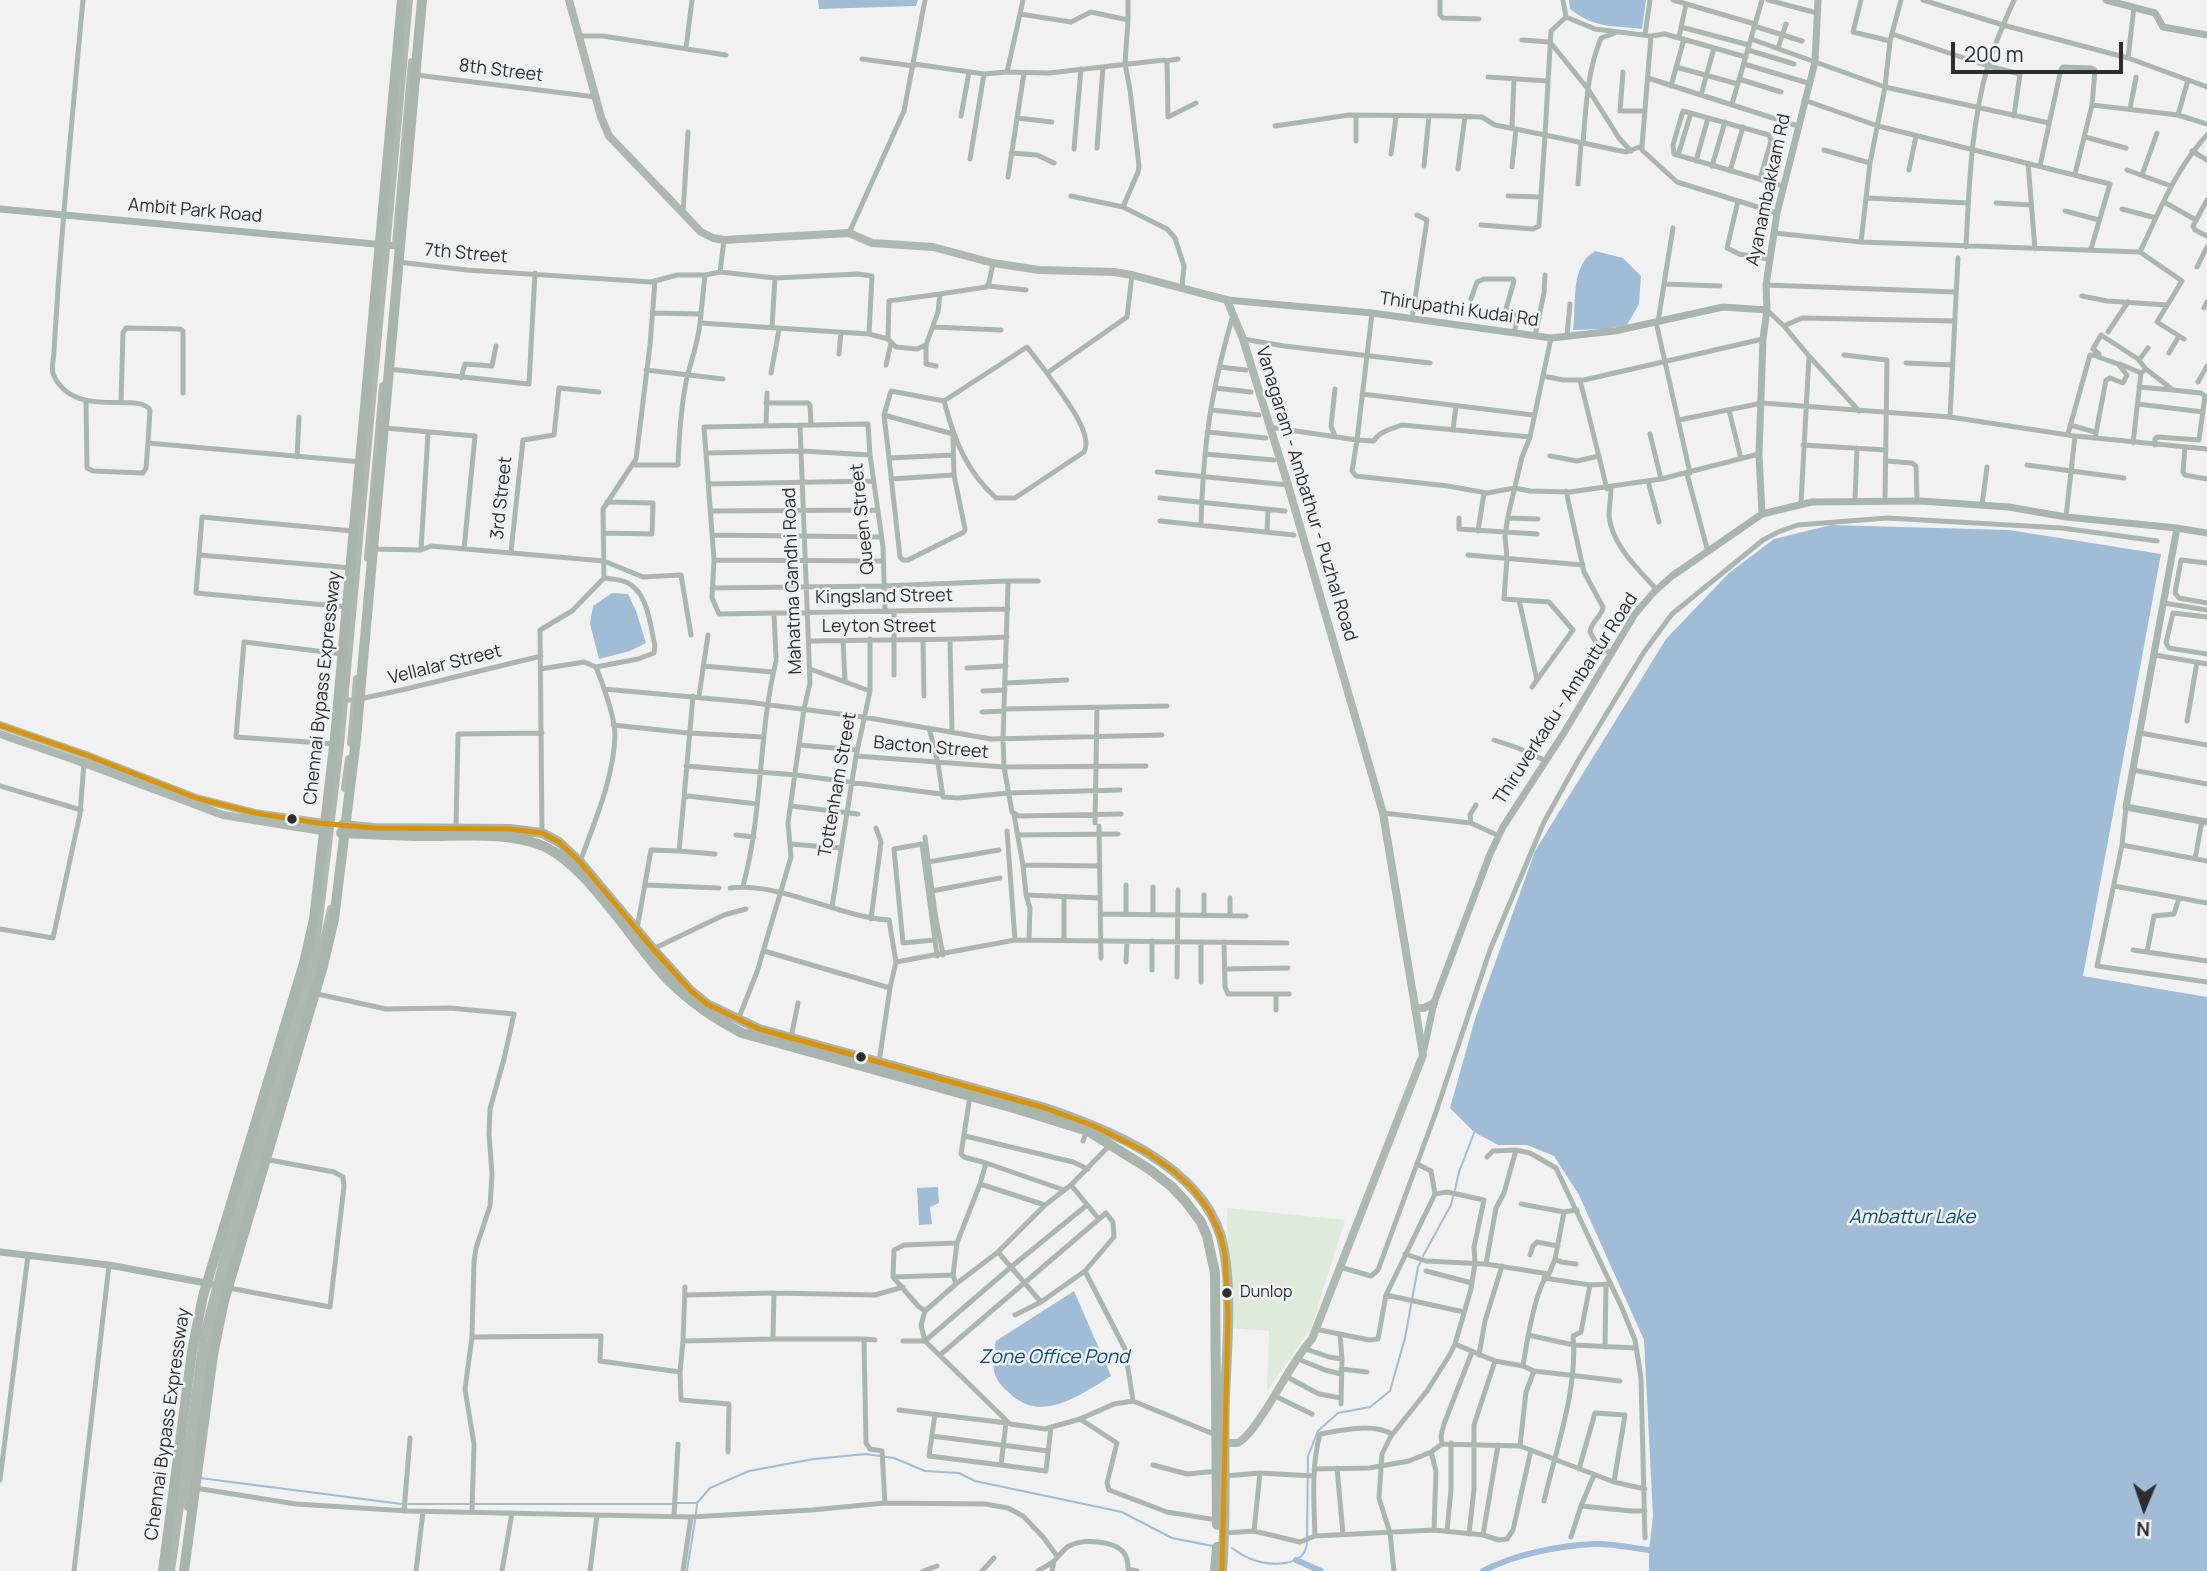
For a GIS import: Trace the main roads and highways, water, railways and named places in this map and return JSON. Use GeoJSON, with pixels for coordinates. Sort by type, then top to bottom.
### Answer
{"type":"FeatureCollection","features":[{"type":"Feature","properties":{"kind":"highway","name":"Chennai Bypass Expressway"},"geometry":{"type":"LineString","coordinates":[[163,1571],[191,1352],[203,1296],[304,963],[314,919],[335,737],[402,0]]}},
{"type":"Feature","properties":{"kind":"highway","name":"Chennai Bypass Expressway"},"geometry":{"type":"LineString","coordinates":[[182,1571],[213,1354],[224,1301],[323,966],[334,919],[356,739],[420,0]]}},
{"type":"Feature","properties":{"kind":"highway"},"geometry":{"type":"LineString","coordinates":[[337,829],[456,828],[542,833],[559,842],[580,862],[653,949],[706,1004],[759,1029],[1042,1107],[1080,1120],[1114,1140]]}},
{"type":"Feature","properties":{"kind":"highway"},"geometry":{"type":"LineString","coordinates":[[337,829],[392,836],[483,836],[539,844],[568,862],[668,979],[694,1004],[743,1033],[1087,1130],[1160,1161],[1179,1177],[1205,1204],[1215,1221],[1221,1237],[1225,1265],[1228,1320],[1222,1438],[1222,1537],[1215,1571]]}},
{"type":"Feature","properties":{"kind":"highway"},"geometry":{"type":"LineString","coordinates":[[1222,1473],[1217,1520],[1222,1537]]}},
{"type":"Feature","properties":{"kind":"highway"},"geometry":{"type":"LineString","coordinates":[[1220,1555],[1222,1571]]}},
{"type":"Feature","properties":{"kind":"main road"},"geometry":{"type":"LineString","coordinates":[[182,1571],[193,1488],[203,1338],[310,992],[330,913],[340,745],[355,569],[391,245],[406,74],[409,0]]}},
{"type":"Feature","properties":{"kind":"main road"},"geometry":{"type":"LineString","coordinates":[[406,74],[420,0]]}},
{"type":"Feature","properties":{"kind":"main road","name":"Vanagaram - Ambathur - Puzhal Road"},"geometry":{"type":"LineString","coordinates":[[569,0],[601,117],[609,136],[683,215],[701,232],[713,238],[724,240],[849,233],[872,243],[933,247],[993,263],[1039,270],[1132,275],[1227,300],[1243,339],[1288,485],[1383,813],[1423,1055],[1312,1339],[1303,1348],[1275,1396],[1242,1441],[1233,1444],[1222,1438]]}},
{"type":"Feature","properties":{"kind":"main road"},"geometry":{"type":"LineString","coordinates":[[219,1286],[314,950],[337,829],[355,700],[368,570],[378,427],[395,262],[391,245]]}},
{"type":"Feature","properties":{"kind":"main road"},"geometry":{"type":"LineString","coordinates":[[0,725],[223,815],[337,829]]}},
{"type":"Feature","properties":{"kind":"main road"},"geometry":{"type":"LineString","coordinates":[[0,734],[133,778]]}},
{"type":"Feature","properties":{"kind":"main road"},"geometry":{"type":"LineString","coordinates":[[1415,1008],[1434,1003]]}},
{"type":"Feature","properties":{"kind":"main road"},"geometry":{"type":"LineString","coordinates":[[172,1571],[193,1488]]}},
{"type":"Feature","properties":{"kind":"water"},"geometry":{"type":"Polygon","coordinates":[[[818,0],[918,0],[916,6],[819,9],[818,0]]]}},
{"type":"Feature","properties":{"kind":"water"},"geometry":{"type":"Polygon","coordinates":[[[1569,0],[1646,0],[1642,29],[1604,25],[1588,20],[1570,9],[1569,0]]]}},
{"type":"Feature","properties":{"kind":"water"},"geometry":{"type":"Polygon","coordinates":[[[1595,251],[1623,258],[1641,276],[1639,304],[1627,325],[1607,329],[1573,330],[1577,278],[1584,261],[1595,251]]]}},
{"type":"Feature","properties":{"kind":"water","name":"Ambattur Lake"},"geometry":{"type":"Polygon","coordinates":[[[1831,525],[2009,530],[2161,554],[2083,976],[2207,997],[2207,1571],[1649,1571],[1653,1516],[1644,1340],[1579,1195],[1554,1156],[1527,1145],[1498,1145],[1474,1132],[1450,1108],[1475,1019],[1535,851],[1666,639],[1729,573],[1774,539],[1831,525]]]}},
{"type":"Feature","properties":{"kind":"water"},"geometry":{"type":"Polygon","coordinates":[[[612,593],[628,594],[646,643],[630,651],[599,659],[590,624],[593,606],[612,593]]]}},
{"type":"Feature","properties":{"kind":"water"},"geometry":{"type":"Polygon","coordinates":[[[938,1187],[939,1203],[930,1207],[932,1224],[919,1225],[917,1188],[938,1187]]]}},
{"type":"Feature","properties":{"kind":"water","name":"Zone Office Pond"},"geometry":{"type":"Polygon","coordinates":[[[1074,1291],[1111,1376],[1067,1401],[1043,1407],[1031,1406],[1018,1400],[1002,1386],[995,1375],[993,1356],[996,1341],[1074,1291]]]}},
{"type":"Feature","properties":{"kind":"waterway"},"geometry":{"type":"LineString","coordinates":[[1455,1190],[1474,1133]]}},
{"type":"Feature","properties":{"kind":"waterway"},"geometry":{"type":"LineString","coordinates":[[1423,1256],[1451,1205],[1453,1196]]}},
{"type":"Feature","properties":{"kind":"waterway"},"geometry":{"type":"LineString","coordinates":[[1307,1537],[1308,1456],[1318,1431],[1338,1413],[1370,1407],[1390,1391],[1405,1338],[1421,1261]]}},
{"type":"Feature","properties":{"kind":"waterway"},"geometry":{"type":"LineString","coordinates":[[696,1515],[697,1503],[710,1488],[749,1471],[814,1459],[866,1454],[894,1458],[925,1471],[959,1473],[975,1481],[1122,1512],[1172,1538],[1213,1546]]}},
{"type":"Feature","properties":{"kind":"waterway"},"geometry":{"type":"LineString","coordinates":[[200,1478],[402,1504]]}},
{"type":"Feature","properties":{"kind":"waterway"},"geometry":{"type":"LineString","coordinates":[[677,1503],[696,1503]]}},
{"type":"Feature","properties":{"kind":"waterway"},"geometry":{"type":"LineString","coordinates":[[408,1504],[469,1504]]}},
{"type":"Feature","properties":{"kind":"waterway"},"geometry":{"type":"LineString","coordinates":[[475,1504],[672,1504]]}},
{"type":"Feature","properties":{"kind":"waterway"},"geometry":{"type":"LineString","coordinates":[[687,1571],[695,1520]]}},
{"type":"Feature","properties":{"kind":"waterway"},"geometry":{"type":"LineString","coordinates":[[1232,1548],[1248,1558],[1276,1564],[1300,1557],[1307,1543]]}},
{"type":"Feature","properties":{"kind":"waterway"},"geometry":{"type":"LineString","coordinates":[[1483,1571],[1523,1556],[1566,1547],[1601,1544],[1649,1550]]}},
{"type":"Feature","properties":{"kind":"waterway"},"geometry":{"type":"LineString","coordinates":[[1296,1560],[1321,1571]]}},
{"type":"Feature","properties":{"kind":"place","name":"Dunlop"},"geometry":{"type":"Point","coordinates":[1227,1293]}}]}
